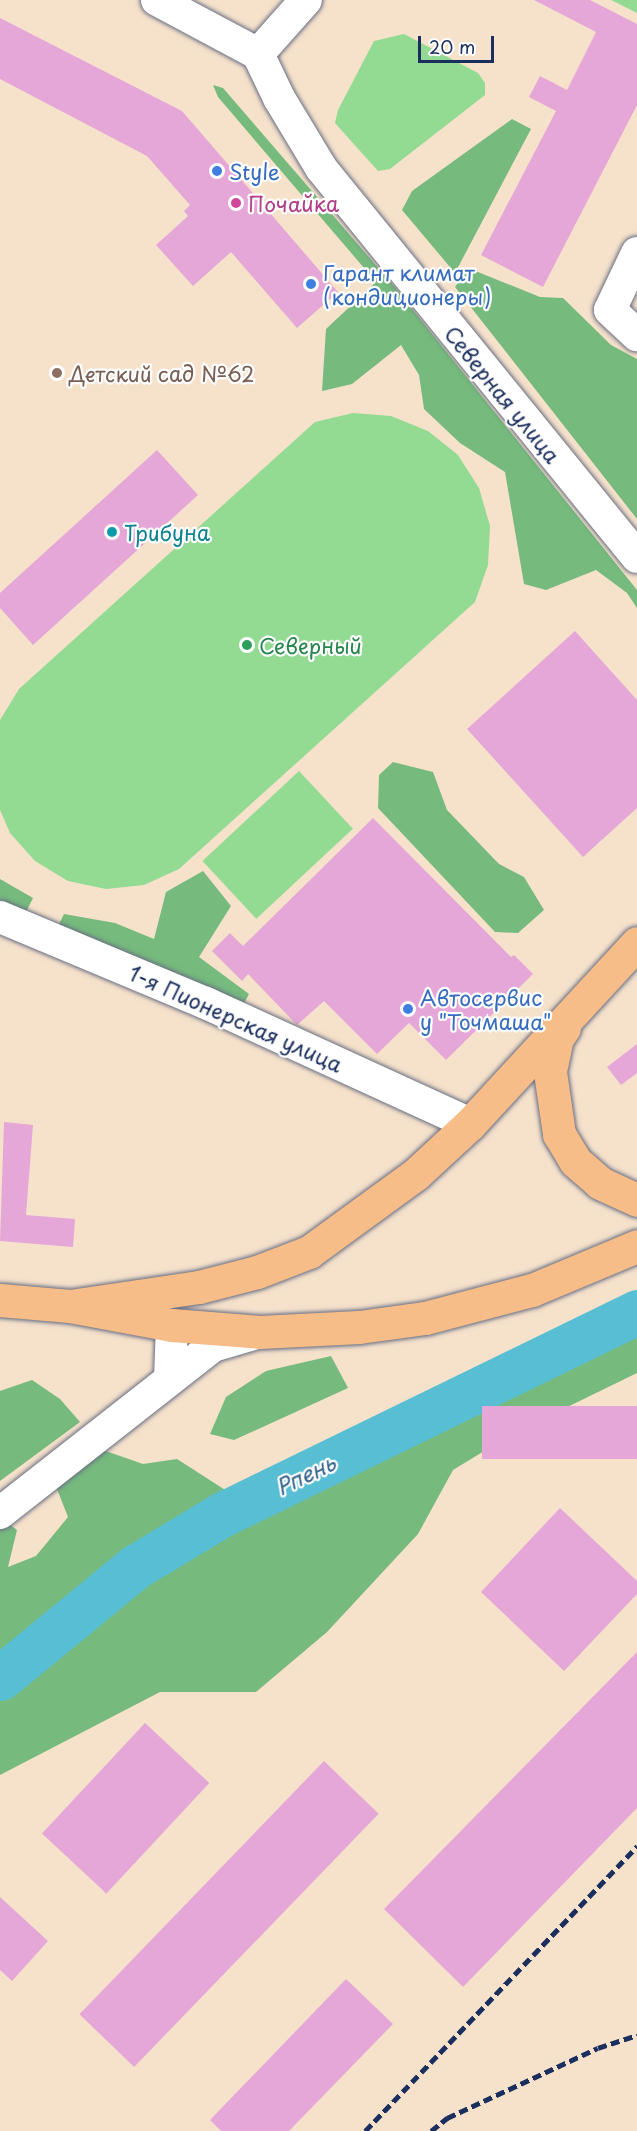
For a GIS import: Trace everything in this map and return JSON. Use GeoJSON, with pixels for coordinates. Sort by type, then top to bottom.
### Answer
{"type":"FeatureCollection","features":[{"type":"Feature","properties":{"kind":"main road"},"geometry":{"type":"LineString","coordinates":[[70,1306],[199,1287],[257,1272],[309,1252],[416,1174],[470,1124],[637,943]]}},
{"type":"Feature","properties":{"kind":"main road"},"geometry":{"type":"LineString","coordinates":[[581,1002],[557,1038],[550,1072],[559,1134],[575,1161],[600,1183],[637,1200]]}},
{"type":"Feature","properties":{"kind":"main road"},"geometry":{"type":"LineString","coordinates":[[0,1300],[70,1306],[172,1325],[260,1332],[359,1327],[425,1318],[532,1290],[637,1246]]}},
{"type":"Feature","properties":{"kind":"street"},"geometry":{"type":"LineString","coordinates":[[157,0],[258,54],[306,0]]}},
{"type":"Feature","properties":{"kind":"street","name":"Северная улица"},"geometry":{"type":"LineString","coordinates":[[258,54],[279,98],[321,168],[637,557]]}},
{"type":"Feature","properties":{"kind":"street"},"geometry":{"type":"LineString","coordinates":[[637,253],[610,310],[637,335]]}},
{"type":"Feature","properties":{"kind":"street","name":"1-я Пионерская улица"},"geometry":{"type":"LineString","coordinates":[[0,917],[206,1003],[470,1124]]}},
{"type":"Feature","properties":{"kind":"street"},"geometry":{"type":"LineString","coordinates":[[170,1379],[172,1325]]}},
{"type":"Feature","properties":{"kind":"street"},"geometry":{"type":"LineString","coordinates":[[0,1513],[213,1346],[260,1332]]}},
{"type":"Feature","properties":{"kind":"green space"},"geometry":{"type":"Polygon","coordinates":[[[611,0],[637,0],[637,13],[611,0]]]}},
{"type":"Feature","properties":{"kind":"green space"},"geometry":{"type":"Polygon","coordinates":[[[404,34],[478,73],[485,83],[485,95],[390,169],[378,171],[335,123],[338,110],[374,41],[404,34]]]}},
{"type":"Feature","properties":{"kind":"green space"},"geometry":{"type":"Polygon","coordinates":[[[213,85],[223,88],[393,285],[637,590],[637,608],[627,593],[596,570],[546,590],[524,584],[505,472],[460,443],[424,409],[419,375],[401,345],[352,384],[322,391],[326,329],[376,282],[218,97],[213,85]]]}},
{"type":"Feature","properties":{"kind":"green space"},"geometry":{"type":"Polygon","coordinates":[[[512,119],[531,129],[455,273],[402,210],[412,191],[512,119]]]}},
{"type":"Feature","properties":{"kind":"green space"},"geometry":{"type":"Polygon","coordinates":[[[468,268],[540,297],[563,298],[611,345],[637,359],[637,519],[455,287],[468,268]]]}},
{"type":"Feature","properties":{"kind":"green space","name":"Северный"},"geometry":{"type":"Polygon","coordinates":[[[353,413],[391,416],[428,431],[458,455],[479,488],[490,526],[488,565],[475,602],[179,869],[144,885],[106,889],[68,881],[35,861],[10,833],[0,810],[0,720],[19,689],[315,422],[353,413]]]}},
{"type":"Feature","properties":{"kind":"green space"},"geometry":{"type":"Polygon","coordinates":[[[393,762],[433,772],[447,810],[499,864],[524,877],[544,910],[518,933],[495,932],[378,808],[379,775],[393,762]]]}},
{"type":"Feature","properties":{"kind":"green space"},"geometry":{"type":"Polygon","coordinates":[[[299,771],[353,829],[256,919],[202,861],[299,771]]]}},
{"type":"Feature","properties":{"kind":"green space"},"geometry":{"type":"Polygon","coordinates":[[[203,871],[231,906],[199,957],[249,994],[239,1013],[56,930],[64,914],[115,923],[154,939],[166,892],[203,871]]]}},
{"type":"Feature","properties":{"kind":"green space"},"geometry":{"type":"Polygon","coordinates":[[[0,879],[33,898],[24,916],[0,905],[0,879]]]}},
{"type":"Feature","properties":{"kind":"green space"},"geometry":{"type":"Polygon","coordinates":[[[637,1324],[637,1373],[512,1434],[453,1470],[418,1534],[327,1632],[256,1692],[160,1692],[0,1775],[0,1523],[4,1520],[17,1530],[8,1567],[36,1556],[68,1517],[55,1484],[100,1449],[143,1464],[177,1459],[258,1511],[350,1458],[469,1407],[637,1324]]]}},
{"type":"Feature","properties":{"kind":"green space"},"geometry":{"type":"Polygon","coordinates":[[[331,1356],[348,1388],[234,1440],[210,1434],[226,1397],[266,1371],[331,1356]]]}},
{"type":"Feature","properties":{"kind":"green space"},"geometry":{"type":"Polygon","coordinates":[[[32,1380],[60,1399],[80,1422],[0,1481],[0,1391],[32,1380]]]}},
{"type":"Feature","properties":{"kind":"building"},"geometry":{"type":"Polygon","coordinates":[[[534,0],[590,0],[637,24],[637,105],[543,287],[481,255],[556,111],[529,97],[540,76],[567,90],[596,32],[534,0]]]}},
{"type":"Feature","properties":{"kind":"building"},"geometry":{"type":"Polygon","coordinates":[[[0,18],[182,111],[338,292],[297,328],[231,252],[193,286],[156,245],[188,216],[184,211],[190,205],[147,156],[0,79],[0,18]]]}},
{"type":"Feature","properties":{"kind":"building","name":"Трибуна"},"geometry":{"type":"Polygon","coordinates":[[[157,450],[198,495],[33,645],[0,608],[0,593],[157,450]]]}},
{"type":"Feature","properties":{"kind":"building"},"geometry":{"type":"Polygon","coordinates":[[[575,631],[637,700],[637,808],[583,857],[467,729],[575,631]]]}},
{"type":"Feature","properties":{"kind":"building"},"geometry":{"type":"Polygon","coordinates":[[[373,818],[511,957],[514,955],[533,974],[446,1060],[409,1023],[377,1054],[324,1001],[297,1025],[248,974],[242,981],[212,951],[230,933],[243,946],[373,818]]]}},
{"type":"Feature","properties":{"kind":"building"},"geometry":{"type":"Polygon","coordinates":[[[637,1044],[637,1073],[621,1085],[607,1067],[637,1044]]]}},
{"type":"Feature","properties":{"kind":"building"},"geometry":{"type":"Polygon","coordinates":[[[4,1122],[33,1125],[26,1215],[75,1219],[73,1247],[0,1241],[4,1122]]]}},
{"type":"Feature","properties":{"kind":"building"},"geometry":{"type":"Polygon","coordinates":[[[482,1406],[637,1406],[637,1459],[482,1459],[482,1406]]]}},
{"type":"Feature","properties":{"kind":"building"},"geometry":{"type":"Polygon","coordinates":[[[560,1508],[637,1581],[637,1594],[564,1671],[481,1592],[560,1508]]]}},
{"type":"Feature","properties":{"kind":"building"},"geometry":{"type":"Polygon","coordinates":[[[637,1652],[637,1808],[463,1987],[384,1909],[637,1652]]]}},
{"type":"Feature","properties":{"kind":"building"},"geometry":{"type":"Polygon","coordinates":[[[145,1723],[209,1783],[106,1893],[42,1833],[145,1723]]]}},
{"type":"Feature","properties":{"kind":"building"},"geometry":{"type":"Polygon","coordinates":[[[324,1761],[379,1814],[134,2067],[79,2014],[324,1761]]]}},
{"type":"Feature","properties":{"kind":"building"},"geometry":{"type":"Polygon","coordinates":[[[0,1897],[48,1941],[12,1981],[0,1970],[0,1897]]]}},
{"type":"Feature","properties":{"kind":"building"},"geometry":{"type":"Polygon","coordinates":[[[346,1979],[393,2024],[289,2131],[221,2131],[210,2120],[346,1979]]]}},
{"type":"Feature","properties":{"kind":"waterway","name":"Рпень"},"geometry":{"type":"LineString","coordinates":[[0,1678],[135,1567],[223,1514],[637,1312]]}},
{"type":"Feature","properties":{"kind":"railway"},"geometry":{"type":"LineString","coordinates":[[365,2131],[637,1846]]}},
{"type":"Feature","properties":{"kind":"railway"},"geometry":{"type":"LineString","coordinates":[[431,2131],[447,2118],[598,2048],[637,2035]]}},
{"type":"Feature","properties":{"kind":"place","name":"Style"},"geometry":{"type":"Point","coordinates":[217,171]}},
{"type":"Feature","properties":{"kind":"place","name":"Почайка"},"geometry":{"type":"Point","coordinates":[236,203]}},
{"type":"Feature","properties":{"kind":"place","name":"Гарант климат (кондиционеры)"},"geometry":{"type":"Point","coordinates":[311,284]}},
{"type":"Feature","properties":{"kind":"place","name":"Детский сад №62"},"geometry":{"type":"Point","coordinates":[57,373]}},
{"type":"Feature","properties":{"kind":"place","name":"Трибуна"},"geometry":{"type":"Point","coordinates":[112,532]}},
{"type":"Feature","properties":{"kind":"place","name":"Северный"},"geometry":{"type":"Point","coordinates":[247,645]}},
{"type":"Feature","properties":{"kind":"place","name":"Автосервис у \"Точмаша\""},"geometry":{"type":"Point","coordinates":[408,1009]}}]}
